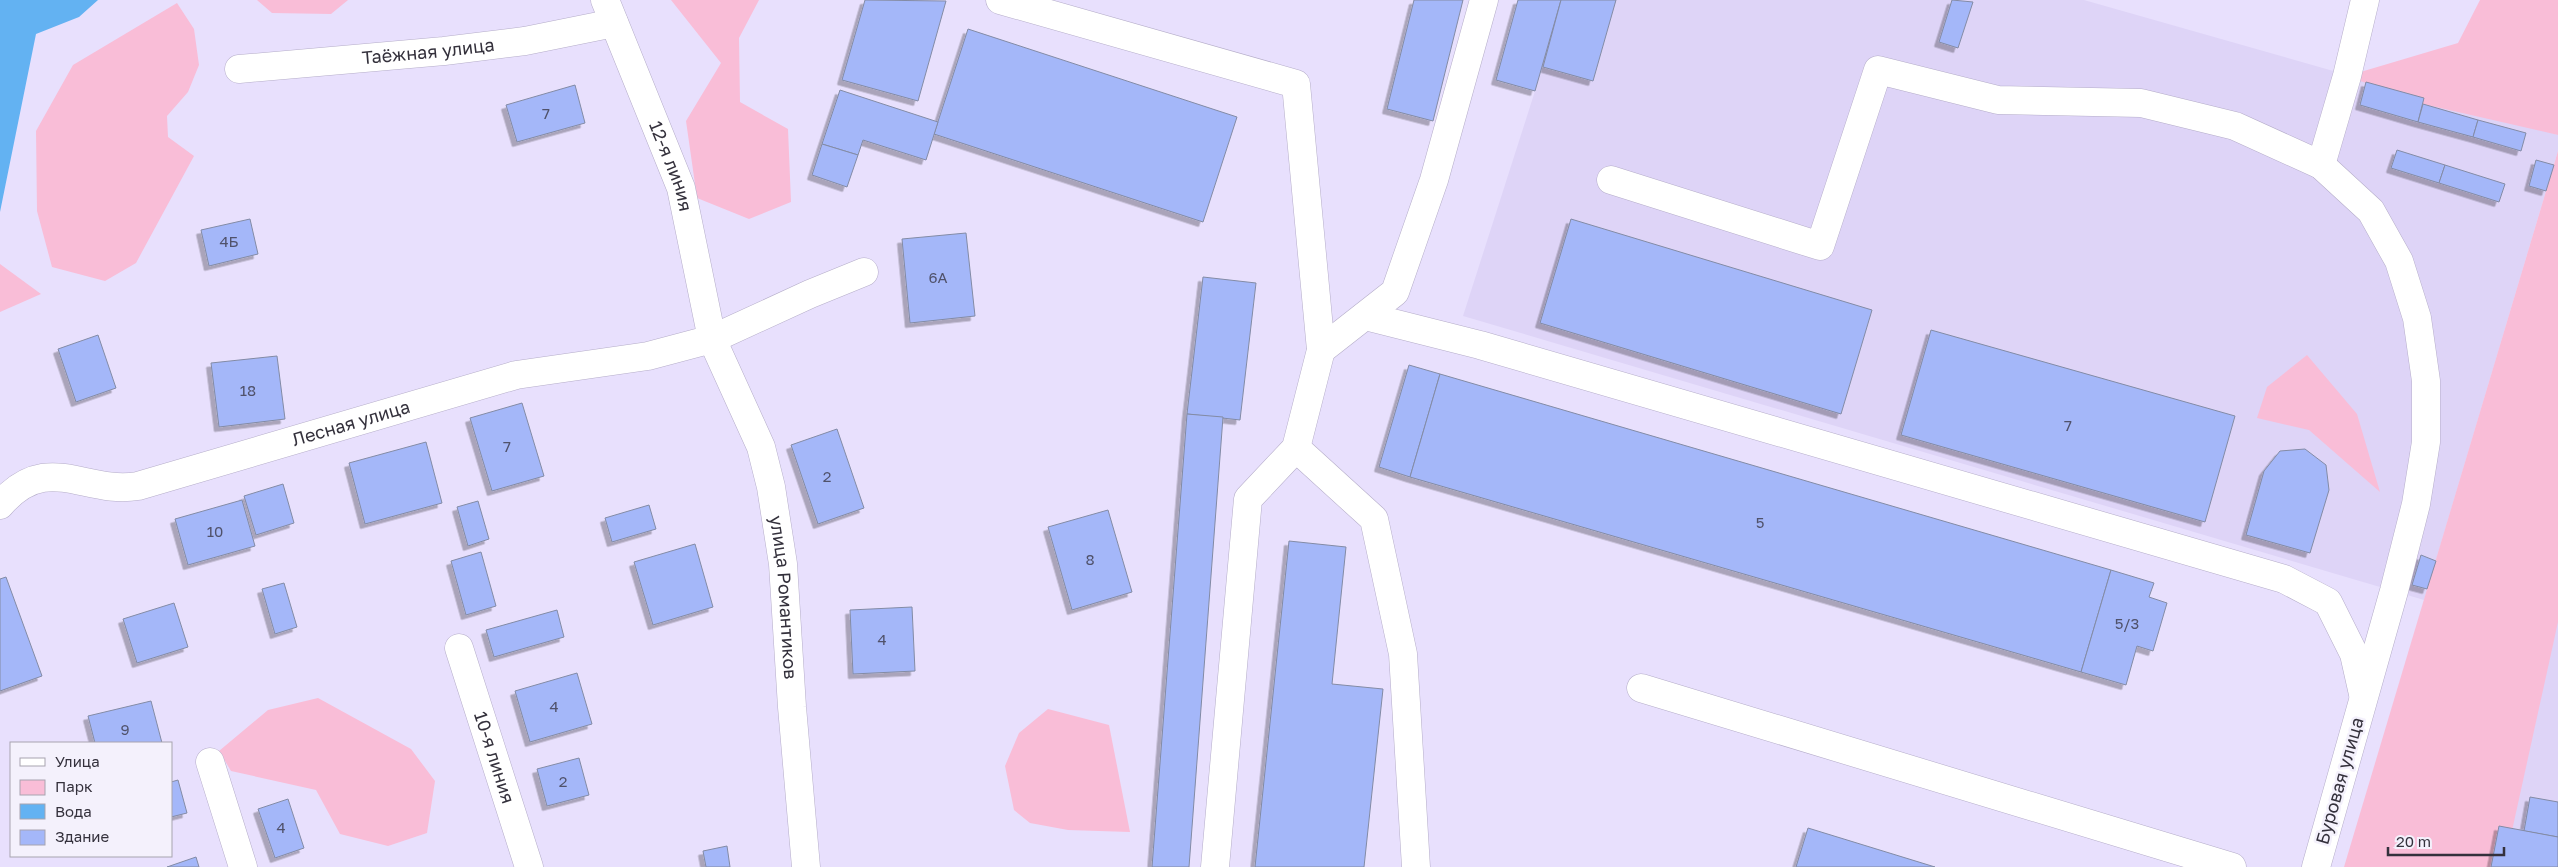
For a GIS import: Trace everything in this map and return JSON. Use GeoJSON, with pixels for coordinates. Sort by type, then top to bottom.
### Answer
{"type":"FeatureCollection","features":[{"type":"Feature","properties":{"kind":"street"},"geometry":{"type":"LineString","coordinates":[[1000,0],[1296,84],[1321,350],[1296,448],[1248,499],[1215,867]]}},
{"type":"Feature","properties":{"kind":"street"},"geometry":{"type":"LineString","coordinates":[[1321,350],[1395,292],[1434,180],[1484,0]]}},
{"type":"Feature","properties":{"kind":"street"},"geometry":{"type":"LineString","coordinates":[[2321,166],[2347,76],[2365,0]]}},
{"type":"Feature","properties":{"kind":"street","name":"Таёжная улица"},"geometry":{"type":"LineString","coordinates":[[240,69],[525,41],[610,11]]}},
{"type":"Feature","properties":{"kind":"street","name":"12-я линия"},"geometry":{"type":"LineString","coordinates":[[610,11],[681,188],[712,340]]}},
{"type":"Feature","properties":{"kind":"street","name":"Буровая улица"},"geometry":{"type":"LineString","coordinates":[[1611,180],[1820,246],[1878,70],[1998,100],[2142,103],[2235,126],[2321,166],[2371,211],[2399,261],[2417,318],[2426,381],[2426,442],[2416,504],[2394,591],[2316,867]]}},
{"type":"Feature","properties":{"kind":"street","name":"Лесная улица"},"geometry":{"type":"LineString","coordinates":[[0,505],[9,494],[26,482],[52,476],[76,478],[120,489],[138,486],[516,375],[648,356],[712,340],[810,294],[864,272]]}},
{"type":"Feature","properties":{"kind":"street"},"geometry":{"type":"LineString","coordinates":[[1364,316],[1480,345],[2284,579],[2328,602],[2354,654],[2363,696]]}},
{"type":"Feature","properties":{"kind":"street","name":"улица Романтиков"},"geometry":{"type":"LineString","coordinates":[[712,340],[761,448],[771,487],[783,564],[792,707],[806,867]]}},
{"type":"Feature","properties":{"kind":"street"},"geometry":{"type":"LineString","coordinates":[[1296,448],[1374,519],[1403,654],[1416,867]]}},
{"type":"Feature","properties":{"kind":"street","name":"10-я линия"},"geometry":{"type":"LineString","coordinates":[[459,648],[529,867]]}},
{"type":"Feature","properties":{"kind":"street"},"geometry":{"type":"LineString","coordinates":[[1641,688],[2232,867]]}},
{"type":"Feature","properties":{"kind":"street"},"geometry":{"type":"LineString","coordinates":[[210,762],[243,867]]}},
{"type":"Feature","properties":{"kind":"shaded area"},"geometry":{"type":"Polygon","coordinates":[[[1561,0],[2084,0],[2558,135],[2558,151],[2424,600],[1463,316],[1535,91],[1561,0]]]}},
{"type":"Feature","properties":{"kind":"shaded area"},"geometry":{"type":"Polygon","coordinates":[[[2558,587],[2558,867],[2491,867],[2558,587]]]}},
{"type":"Feature","properties":{"kind":"green space"},"geometry":{"type":"Polygon","coordinates":[[[257,0],[348,0],[331,14],[272,13],[257,0]]]}},
{"type":"Feature","properties":{"kind":"green space"},"geometry":{"type":"Polygon","coordinates":[[[671,0],[759,0],[739,38],[740,102],[788,129],[791,202],[749,219],[697,198],[686,121],[721,63],[671,0]]]}},
{"type":"Feature","properties":{"kind":"green space"},"geometry":{"type":"Polygon","coordinates":[[[2480,0],[2558,0],[2558,135],[2423,104],[2347,76],[2458,43],[2480,0]]]}},
{"type":"Feature","properties":{"kind":"green space"},"geometry":{"type":"Polygon","coordinates":[[[177,3],[194,29],[199,65],[188,92],[167,116],[168,137],[194,156],[136,263],[105,281],[52,267],[37,211],[36,131],[73,65],[177,3]]]}},
{"type":"Feature","properties":{"kind":"green space"},"geometry":{"type":"Polygon","coordinates":[[[2558,151],[2558,622],[2504,867],[2344,867],[2558,151]]]}},
{"type":"Feature","properties":{"kind":"green space"},"geometry":{"type":"Polygon","coordinates":[[[0,264],[41,294],[0,312],[0,264]]]}},
{"type":"Feature","properties":{"kind":"green space"},"geometry":{"type":"Polygon","coordinates":[[[2307,355],[2357,414],[2380,492],[2309,430],[2257,418],[2267,387],[2307,355]]]}},
{"type":"Feature","properties":{"kind":"green space"},"geometry":{"type":"Polygon","coordinates":[[[318,698],[411,749],[435,781],[427,833],[388,846],[340,834],[316,790],[231,771],[219,751],[268,710],[318,698]]]}},
{"type":"Feature","properties":{"kind":"green space"},"geometry":{"type":"Polygon","coordinates":[[[1048,709],[1109,725],[1130,832],[1068,830],[1030,823],[1014,810],[1005,766],[1019,733],[1048,709]]]}},
{"type":"Feature","properties":{"kind":"water"},"geometry":{"type":"Polygon","coordinates":[[[0,0],[98,0],[79,17],[36,34],[0,212],[0,0]]]}},
{"type":"Feature","properties":{"kind":"building"},"geometry":{"type":"Polygon","coordinates":[[[865,0],[946,1],[918,101],[842,80],[865,0]]]}},
{"type":"Feature","properties":{"kind":"building"},"geometry":{"type":"Polygon","coordinates":[[[1414,0],[1463,0],[1433,121],[1387,109],[1414,0]]]}},
{"type":"Feature","properties":{"kind":"building"},"geometry":{"type":"Polygon","coordinates":[[[1518,0],[1561,0],[1535,91],[1496,80],[1518,0]]]}},
{"type":"Feature","properties":{"kind":"building"},"geometry":{"type":"Polygon","coordinates":[[[1561,0],[1616,0],[1593,81],[1543,67],[1561,0]]]}},
{"type":"Feature","properties":{"kind":"building"},"geometry":{"type":"Polygon","coordinates":[[[1952,0],[1973,2],[1958,48],[1939,42],[1952,0]]]}},
{"type":"Feature","properties":{"kind":"building"},"geometry":{"type":"Polygon","coordinates":[[[968,29],[1237,117],[1203,222],[934,134],[968,29]]]}},
{"type":"Feature","properties":{"kind":"building"},"geometry":{"type":"Polygon","coordinates":[[[2366,82],[2424,98],[2418,122],[2360,105],[2366,82]]]}},
{"type":"Feature","properties":{"kind":"building"},"geometry":{"type":"Polygon","coordinates":[[[575,85],[585,123],[517,142],[506,105],[575,85]]]}},
{"type":"Feature","properties":{"kind":"building"},"geometry":{"type":"Polygon","coordinates":[[[840,90],[938,122],[926,160],[863,140],[858,155],[822,144],[840,90]]]}},
{"type":"Feature","properties":{"kind":"building"},"geometry":{"type":"Polygon","coordinates":[[[2423,104],[2478,120],[2473,137],[2418,122],[2423,104]]]}},
{"type":"Feature","properties":{"kind":"building"},"geometry":{"type":"Polygon","coordinates":[[[2478,120],[2526,133],[2521,151],[2473,137],[2478,120]]]}},
{"type":"Feature","properties":{"kind":"building"},"geometry":{"type":"Polygon","coordinates":[[[822,144],[858,155],[847,187],[812,175],[822,144]]]}},
{"type":"Feature","properties":{"kind":"building"},"geometry":{"type":"Polygon","coordinates":[[[2397,150],[2445,165],[2439,183],[2391,168],[2397,150]]]}},
{"type":"Feature","properties":{"kind":"building"},"geometry":{"type":"Polygon","coordinates":[[[2536,160],[2554,165],[2546,191],[2529,186],[2536,160]]]}},
{"type":"Feature","properties":{"kind":"building"},"geometry":{"type":"Polygon","coordinates":[[[2445,165],[2505,184],[2499,202],[2439,183],[2445,165]]]}},
{"type":"Feature","properties":{"kind":"building"},"geometry":{"type":"Polygon","coordinates":[[[250,219],[258,254],[209,266],[201,230],[250,219]]]}},
{"type":"Feature","properties":{"kind":"building"},"geometry":{"type":"Polygon","coordinates":[[[1571,219],[1872,310],[1841,414],[1540,323],[1571,219]]]}},
{"type":"Feature","properties":{"kind":"building"},"geometry":{"type":"Polygon","coordinates":[[[966,233],[975,316],[910,323],[902,239],[966,233]]]}},
{"type":"Feature","properties":{"kind":"building"},"geometry":{"type":"Polygon","coordinates":[[[1203,277],[1256,283],[1240,420],[1187,414],[1203,277]]]}},
{"type":"Feature","properties":{"kind":"building"},"geometry":{"type":"Polygon","coordinates":[[[1931,330],[2235,416],[2205,522],[1901,435],[1931,330]]]}},
{"type":"Feature","properties":{"kind":"building"},"geometry":{"type":"Polygon","coordinates":[[[98,335],[116,388],[76,402],[58,349],[98,335]]]}},
{"type":"Feature","properties":{"kind":"building"},"geometry":{"type":"Polygon","coordinates":[[[277,356],[285,419],[219,427],[211,363],[277,356]]]}},
{"type":"Feature","properties":{"kind":"building"},"geometry":{"type":"Polygon","coordinates":[[[1409,365],[1440,374],[1410,477],[1379,467],[1409,365]]]}},
{"type":"Feature","properties":{"kind":"building"},"geometry":{"type":"Polygon","coordinates":[[[1440,374],[2111,570],[2081,672],[1410,477],[1440,374]]]}},
{"type":"Feature","properties":{"kind":"building"},"geometry":{"type":"Polygon","coordinates":[[[522,403],[544,476],[492,491],[470,418],[522,403]]]}},
{"type":"Feature","properties":{"kind":"building"},"geometry":{"type":"Polygon","coordinates":[[[1187,414],[1223,417],[1189,867],[1152,867],[1187,414]]]}},
{"type":"Feature","properties":{"kind":"building"},"geometry":{"type":"Polygon","coordinates":[[[837,429],[864,508],[818,524],[791,445],[837,429]]]}},
{"type":"Feature","properties":{"kind":"building"},"geometry":{"type":"Polygon","coordinates":[[[426,442],[442,503],[365,524],[349,463],[426,442]]]}},
{"type":"Feature","properties":{"kind":"building"},"geometry":{"type":"Polygon","coordinates":[[[2305,449],[2326,465],[2329,490],[2310,553],[2246,535],[2264,471],[2280,451],[2305,449]]]}},
{"type":"Feature","properties":{"kind":"building"},"geometry":{"type":"Polygon","coordinates":[[[283,484],[294,523],[256,535],[244,496],[283,484]]]}},
{"type":"Feature","properties":{"kind":"building"},"geometry":{"type":"Polygon","coordinates":[[[242,500],[255,546],[188,565],[175,519],[242,500]]]}},
{"type":"Feature","properties":{"kind":"building"},"geometry":{"type":"Polygon","coordinates":[[[478,501],[489,539],[468,546],[457,507],[478,501]]]}},
{"type":"Feature","properties":{"kind":"building"},"geometry":{"type":"Polygon","coordinates":[[[649,505],[656,529],[612,542],[605,518],[649,505]]]}},
{"type":"Feature","properties":{"kind":"building"},"geometry":{"type":"Polygon","coordinates":[[[1108,510],[1132,592],[1072,610],[1048,527],[1108,510]]]}},
{"type":"Feature","properties":{"kind":"building"},"geometry":{"type":"Polygon","coordinates":[[[1289,541],[1346,547],[1332,684],[1383,689],[1364,867],[1255,867],[1289,541]]]}},
{"type":"Feature","properties":{"kind":"building"},"geometry":{"type":"Polygon","coordinates":[[[695,544],[713,607],[653,625],[634,562],[695,544]]]}},
{"type":"Feature","properties":{"kind":"building"},"geometry":{"type":"Polygon","coordinates":[[[481,552],[496,606],[466,615],[451,561],[481,552]]]}},
{"type":"Feature","properties":{"kind":"building"},"geometry":{"type":"Polygon","coordinates":[[[2421,555],[2436,561],[2427,589],[2412,585],[2421,555]]]}},
{"type":"Feature","properties":{"kind":"building"},"geometry":{"type":"Polygon","coordinates":[[[2111,570],[2154,583],[2149,597],[2167,603],[2153,651],[2137,646],[2126,685],[2081,672],[2111,570]]]}},
{"type":"Feature","properties":{"kind":"building"},"geometry":{"type":"Polygon","coordinates":[[[6,577],[42,676],[0,691],[0,579],[6,577]]]}},
{"type":"Feature","properties":{"kind":"building"},"geometry":{"type":"Polygon","coordinates":[[[284,583],[297,627],[275,634],[262,589],[284,583]]]}},
{"type":"Feature","properties":{"kind":"building"},"geometry":{"type":"Polygon","coordinates":[[[174,603],[188,647],[137,663],[123,619],[174,603]]]}},
{"type":"Feature","properties":{"kind":"building"},"geometry":{"type":"Polygon","coordinates":[[[912,607],[915,671],[853,674],[850,610],[912,607]]]}},
{"type":"Feature","properties":{"kind":"building"},"geometry":{"type":"Polygon","coordinates":[[[557,610],[564,637],[494,657],[486,630],[557,610]]]}},
{"type":"Feature","properties":{"kind":"building"},"geometry":{"type":"Polygon","coordinates":[[[577,673],[592,724],[530,742],[515,691],[577,673]]]}},
{"type":"Feature","properties":{"kind":"building"},"geometry":{"type":"Polygon","coordinates":[[[151,701],[162,742],[95,742],[88,716],[151,701]]]}},
{"type":"Feature","properties":{"kind":"building"},"geometry":{"type":"Polygon","coordinates":[[[579,758],[589,795],[547,806],[537,769],[579,758]]]}},
{"type":"Feature","properties":{"kind":"building"},"geometry":{"type":"Polygon","coordinates":[[[178,780],[187,813],[172,817],[172,782],[178,780]]]}},
{"type":"Feature","properties":{"kind":"building"},"geometry":{"type":"Polygon","coordinates":[[[2530,797],[2558,802],[2558,837],[2524,831],[2530,797]]]}},
{"type":"Feature","properties":{"kind":"building"},"geometry":{"type":"Polygon","coordinates":[[[288,799],[304,848],[275,858],[258,809],[288,799]]]}},
{"type":"Feature","properties":{"kind":"building"},"geometry":{"type":"Polygon","coordinates":[[[2499,826],[2558,837],[2558,867],[2491,867],[2499,826]]]}},
{"type":"Feature","properties":{"kind":"building"},"geometry":{"type":"Polygon","coordinates":[[[1808,828],[1935,867],[1796,867],[1808,828]]]}},
{"type":"Feature","properties":{"kind":"building"},"geometry":{"type":"Polygon","coordinates":[[[727,846],[730,867],[706,867],[703,851],[727,846]]]}},
{"type":"Feature","properties":{"kind":"building"},"geometry":{"type":"Polygon","coordinates":[[[196,857],[199,867],[167,867],[196,857]]]}}]}
